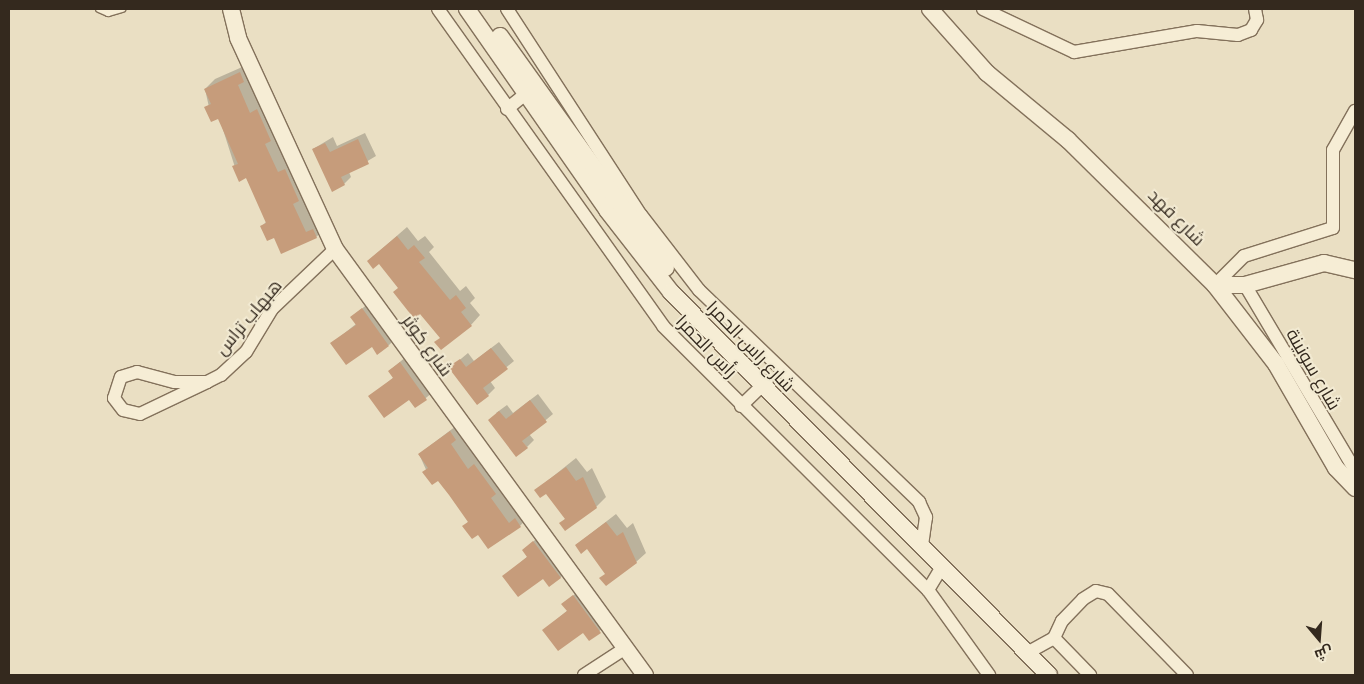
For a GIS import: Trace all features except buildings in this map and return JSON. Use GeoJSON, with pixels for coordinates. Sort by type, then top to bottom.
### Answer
{"type":"FeatureCollection","features":[{"type":"Feature","properties":{"kind":"street","name":"شارع كوثر"},"geometry":{"type":"LineString","coordinates":[[231,9],[238,38],[334,249],[624,649],[645,675]]}},
{"type":"Feature","properties":{"kind":"street","name":"رأس الحمرا"},"geometry":{"type":"LineString","coordinates":[[438,9],[507,109],[663,326],[928,590],[988,675]]}},
{"type":"Feature","properties":{"kind":"street","name":"شارع راس الحمرا"},"geometry":{"type":"LineString","coordinates":[[472,9],[531,90],[607,210],[690,297],[764,384],[944,563],[1030,651],[1049,675]]}},
{"type":"Feature","properties":{"kind":"street","name":"رأس الحمرا"},"geometry":{"type":"LineString","coordinates":[[507,9],[642,215],[690,297],[919,502],[926,517],[923,542]]}},
{"type":"Feature","properties":{"kind":"street","name":"شارع فهد"},"geometry":{"type":"LineString","coordinates":[[930,9],[987,73],[1068,140],[1215,285],[1276,364],[1331,460],[1355,488]]}},
{"type":"Feature","properties":{"kind":"street"},"geometry":{"type":"LineString","coordinates":[[983,9],[1074,52],[1197,31],[1238,35],[1251,30],[1257,20],[1255,9]]}},
{"type":"Feature","properties":{"kind":"street"},"geometry":{"type":"LineString","coordinates":[[507,109],[531,90]]}},
{"type":"Feature","properties":{"kind":"street"},"geometry":{"type":"LineString","coordinates":[[1215,285],[1244,256],[1333,228],[1337,215],[1331,187],[1333,150],[1355,111]]}},
{"type":"Feature","properties":{"kind":"street","name":"هبهاب تراس"},"geometry":{"type":"LineString","coordinates":[[207,382],[176,382],[137,372],[121,377],[114,398],[123,410],[140,414],[207,382],[246,352],[272,309],[334,249]]}},
{"type":"Feature","properties":{"kind":"street"},"geometry":{"type":"LineString","coordinates":[[1215,285],[1245,285],[1324,263],[1355,270]]}},
{"type":"Feature","properties":{"kind":"street","name":"شارع سونينة"},"geometry":{"type":"LineString","coordinates":[[1245,285],[1355,470]]}},
{"type":"Feature","properties":{"kind":"street"},"geometry":{"type":"LineString","coordinates":[[742,406],[764,384]]}},
{"type":"Feature","properties":{"kind":"street"},"geometry":{"type":"LineString","coordinates":[[928,590],[944,563]]}},
{"type":"Feature","properties":{"kind":"street"},"geometry":{"type":"LineString","coordinates":[[1030,651],[1054,638],[1062,621],[1083,599],[1096,591],[1108,594],[1187,675]]}},
{"type":"Feature","properties":{"kind":"street"},"geometry":{"type":"LineString","coordinates":[[1054,638],[1090,675]]}},
{"type":"Feature","properties":{"kind":"street"},"geometry":{"type":"LineString","coordinates":[[584,675],[624,649]]}},
{"type":"Feature","properties":{"kind":"street","name":"شارع راس الحمرا"},"geometry":{"type":"LineString","coordinates":[[1030,651],[1061,675]]}},
{"type":"Feature","properties":{"kind":"lane"},"geometry":{"type":"LineString","coordinates":[[99,9],[108,12],[122,9]]}}]}
